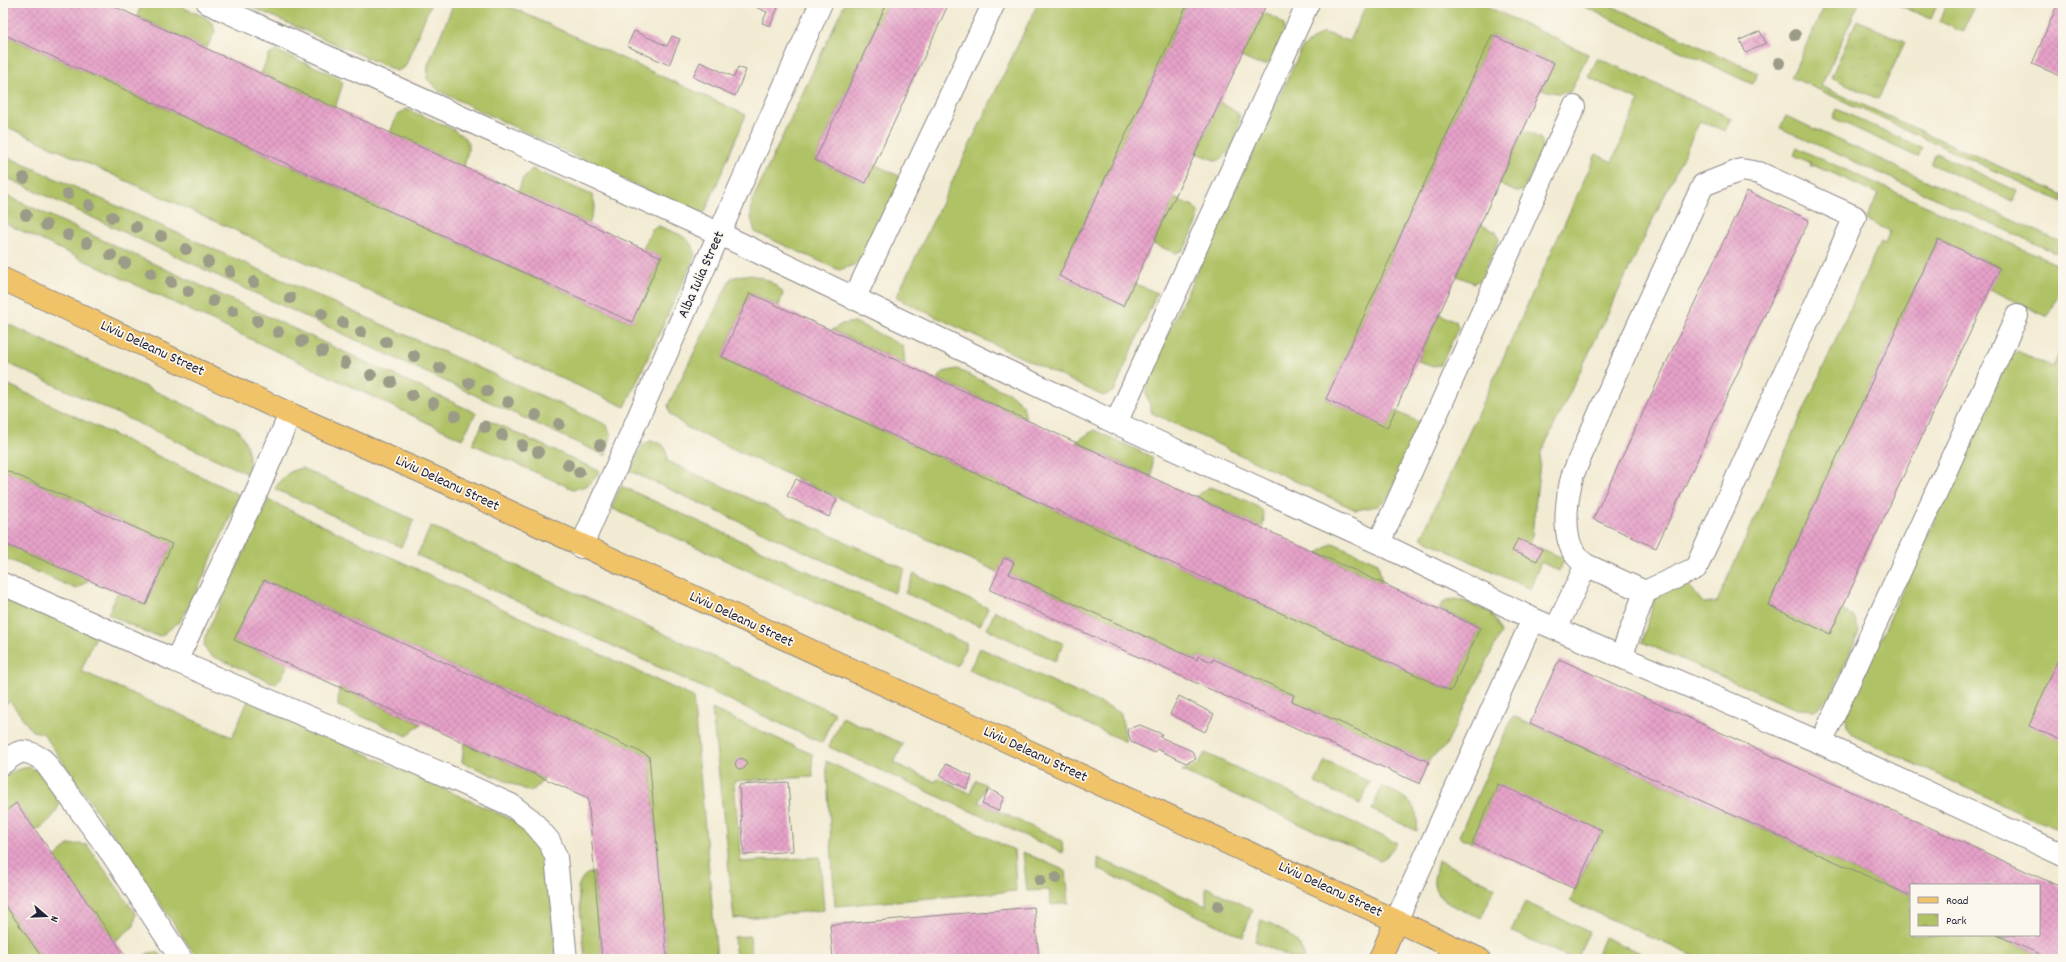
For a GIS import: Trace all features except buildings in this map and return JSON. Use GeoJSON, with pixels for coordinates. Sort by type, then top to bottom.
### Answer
{"type":"FeatureCollection","features":[{"type":"Feature","properties":{"kind":"main road","name":"Liviu Deleanu Street"},"geometry":{"type":"LineString","coordinates":[[3,279],[290,414],[445,482],[581,547],[1479,959]]}},
{"type":"Feature","properties":{"kind":"main road"},"geometry":{"type":"LineString","coordinates":[[1380,959],[1396,921]]}},
{"type":"Feature","properties":{"kind":"lane"},"geometry":{"type":"LineString","coordinates":[[208,3],[720,234],[1116,423],[1379,543],[1533,619],[1821,743],[2063,855]]}},
{"type":"Feature","properties":{"kind":"lane","name":"Alba Iulia Street"},"geometry":{"type":"LineString","coordinates":[[581,547],[822,3]]}},
{"type":"Feature","properties":{"kind":"lane"},"geometry":{"type":"LineString","coordinates":[[854,299],[994,3]]}},
{"type":"Feature","properties":{"kind":"lane"},"geometry":{"type":"LineString","coordinates":[[1116,423],[1308,3]]}},
{"type":"Feature","properties":{"kind":"lane"},"geometry":{"type":"LineString","coordinates":[[1379,543],[1574,107]]}},
{"type":"Feature","properties":{"kind":"lane"},"geometry":{"type":"LineString","coordinates":[[1621,657],[1645,592],[1696,568],[1855,217],[1759,173],[1741,170],[1704,185],[1628,347],[1573,474],[1566,507],[1568,536],[1574,553],[1586,565],[1645,592]]}},
{"type":"Feature","properties":{"kind":"lane"},"geometry":{"type":"LineString","coordinates":[[1821,743],[2017,316]]}},
{"type":"Feature","properties":{"kind":"lane"},"geometry":{"type":"LineString","coordinates":[[176,661],[258,490],[290,414]]}},
{"type":"Feature","properties":{"kind":"lane"},"geometry":{"type":"LineString","coordinates":[[1556,629],[1586,565]]}},
{"type":"Feature","properties":{"kind":"lane"},"geometry":{"type":"LineString","coordinates":[[3,584],[176,661],[445,776],[511,806],[532,820],[548,842],[556,858],[566,959]]}},
{"type":"Feature","properties":{"kind":"lane"},"geometry":{"type":"LineString","coordinates":[[1396,921],[1533,619]]}},
{"type":"Feature","properties":{"kind":"lane"},"geometry":{"type":"LineString","coordinates":[[3,763],[16,753],[30,751],[43,760],[112,854],[181,959]]}},
{"type":"Feature","properties":{"kind":"green space"},"geometry":{"type":"Polygon","coordinates":[[[142,3],[172,3],[205,17],[213,24],[215,32],[206,49],[137,16],[142,3]]]}},
{"type":"Feature","properties":{"kind":"green space"},"geometry":{"type":"Polygon","coordinates":[[[242,3],[431,3],[405,67],[397,71],[242,3]]]}},
{"type":"Feature","properties":{"kind":"green space"},"geometry":{"type":"Polygon","coordinates":[[[454,3],[502,3],[746,115],[705,212],[694,213],[439,91],[427,79],[428,65],[454,3]]]}},
{"type":"Feature","properties":{"kind":"green space"},"geometry":{"type":"Polygon","coordinates":[[[845,3],[887,3],[815,160],[866,183],[874,164],[903,178],[866,253],[854,265],[839,270],[755,232],[751,217],[752,201],[845,3]]]}},
{"type":"Feature","properties":{"kind":"green space"},"geometry":{"type":"Polygon","coordinates":[[[1038,3],[1188,3],[1059,276],[1123,306],[1134,283],[1157,293],[1114,391],[1103,396],[896,298],[1038,3]]]}},
{"type":"Feature","properties":{"kind":"green space"},"geometry":{"type":"Polygon","coordinates":[[[1367,3],[1480,3],[1588,54],[1570,92],[1557,93],[1542,90],[1554,63],[1492,35],[1326,399],[1387,427],[1395,411],[1421,423],[1389,496],[1378,506],[1356,510],[1152,413],[1146,393],[1147,378],[1302,48],[1323,32],[1349,41],[1367,3]]]}},
{"type":"Feature","properties":{"kind":"green space"},"geometry":{"type":"Polygon","coordinates":[[[1576,3],[1605,3],[1758,73],[1752,84],[1576,3]]]}},
{"type":"Feature","properties":{"kind":"green space"},"geometry":{"type":"Polygon","coordinates":[[[1826,3],[1859,3],[1821,86],[2063,195],[2063,202],[1791,77],[1826,3]]]}},
{"type":"Feature","properties":{"kind":"green space"},"geometry":{"type":"Polygon","coordinates":[[[1894,3],[1938,3],[1931,19],[1894,3]]]}},
{"type":"Feature","properties":{"kind":"green space"},"geometry":{"type":"Polygon","coordinates":[[[1947,3],[1976,3],[1962,32],[1939,21],[1947,3]]]}},
{"type":"Feature","properties":{"kind":"green space"},"geometry":{"type":"Polygon","coordinates":[[[1262,12],[1278,19],[1284,25],[1284,31],[1282,42],[1275,56],[1267,64],[1257,64],[1241,57],[1262,12]]]}},
{"type":"Feature","properties":{"kind":"green space"},"geometry":{"type":"Polygon","coordinates":[[[1857,20],[1905,42],[1878,99],[1831,77],[1857,20]]]}},
{"type":"Feature","properties":{"kind":"green space"},"geometry":{"type":"Polygon","coordinates":[[[3,34],[631,322],[661,258],[643,249],[652,229],[659,226],[677,233],[687,239],[695,256],[625,407],[3,125],[3,34]]]}},
{"type":"Feature","properties":{"kind":"green space"},"geometry":{"type":"Polygon","coordinates":[[[276,51],[337,76],[343,83],[335,108],[261,73],[269,55],[276,51]]]}},
{"type":"Feature","properties":{"kind":"green space"},"geometry":{"type":"Polygon","coordinates":[[[1598,58],[1731,118],[1725,131],[1700,121],[1541,453],[1531,544],[1565,559],[1559,571],[1541,562],[1530,589],[1421,538],[1596,154],[1612,162],[1639,101],[1588,77],[1598,58]]]}},
{"type":"Feature","properties":{"kind":"green space"},"geometry":{"type":"Polygon","coordinates":[[[1220,102],[1239,114],[1239,128],[1232,147],[1217,161],[1196,153],[1220,102]]]}},
{"type":"Feature","properties":{"kind":"green space"},"geometry":{"type":"Polygon","coordinates":[[[406,109],[447,126],[462,135],[468,141],[468,150],[464,167],[390,133],[397,115],[406,109]]]}},
{"type":"Feature","properties":{"kind":"green space"},"geometry":{"type":"Polygon","coordinates":[[[1837,109],[1922,148],[1918,157],[1833,118],[1837,109]]]}},
{"type":"Feature","properties":{"kind":"green space"},"geometry":{"type":"Polygon","coordinates":[[[1786,116],[2061,242],[2056,253],[1780,128],[1786,116]]]}},
{"type":"Feature","properties":{"kind":"green space"},"geometry":{"type":"Polygon","coordinates":[[[1524,130],[1541,139],[1543,148],[1523,191],[1516,192],[1499,184],[1524,130]]]}},
{"type":"Feature","properties":{"kind":"green space"},"geometry":{"type":"Polygon","coordinates":[[[1797,148],[2063,267],[2063,285],[2048,317],[1990,289],[1999,267],[1938,239],[1768,605],[1830,634],[1841,610],[1854,616],[1859,632],[1831,696],[1815,710],[1796,709],[1642,642],[1656,595],[1687,583],[1704,604],[1717,602],[1880,242],[1885,244],[1890,231],[1866,220],[1878,194],[1817,166],[1810,166],[1811,163],[1794,155],[1797,148]]]}},
{"type":"Feature","properties":{"kind":"green space"},"geometry":{"type":"Polygon","coordinates":[[[1936,153],[2017,191],[2013,201],[1931,164],[1936,153]]]}},
{"type":"Feature","properties":{"kind":"green space"},"geometry":{"type":"Polygon","coordinates":[[[3,155],[607,425],[611,436],[606,456],[3,176],[3,155]]]}},
{"type":"Feature","properties":{"kind":"green space"},"geometry":{"type":"Polygon","coordinates":[[[532,169],[592,195],[595,205],[589,224],[518,192],[523,178],[532,169]]]}},
{"type":"Feature","properties":{"kind":"green space"},"geometry":{"type":"Polygon","coordinates":[[[3,194],[476,413],[462,439],[3,222],[3,194]]]}},
{"type":"Feature","properties":{"kind":"green space"},"geometry":{"type":"Polygon","coordinates":[[[1174,198],[1193,206],[1198,212],[1198,221],[1184,250],[1176,253],[1153,244],[1174,198]]]}},
{"type":"Feature","properties":{"kind":"green space"},"geometry":{"type":"Polygon","coordinates":[[[1480,224],[1496,232],[1499,240],[1481,279],[1474,283],[1457,276],[1480,224]]]}},
{"type":"Feature","properties":{"kind":"green space"},"geometry":{"type":"Polygon","coordinates":[[[743,275],[765,279],[775,285],[783,293],[779,306],[750,293],[722,357],[1451,691],[1480,628],[1439,608],[1444,602],[1456,599],[1490,612],[1501,633],[1445,747],[1435,754],[1429,762],[1292,701],[1294,695],[1214,659],[1212,662],[1198,656],[1197,660],[1009,574],[1014,562],[1005,558],[998,572],[686,427],[670,414],[668,405],[731,278],[743,275]]]}},
{"type":"Feature","properties":{"kind":"green space"},"geometry":{"type":"Polygon","coordinates":[[[1439,314],[1456,321],[1458,328],[1441,365],[1433,366],[1418,361],[1439,314]]]}},
{"type":"Feature","properties":{"kind":"green space"},"geometry":{"type":"Polygon","coordinates":[[[3,322],[236,428],[248,449],[248,474],[3,361],[3,322]]]}},
{"type":"Feature","properties":{"kind":"green space"},"geometry":{"type":"Polygon","coordinates":[[[855,322],[903,346],[905,364],[832,330],[842,324],[855,322]]]}},
{"type":"Feature","properties":{"kind":"green space"},"geometry":{"type":"Polygon","coordinates":[[[2063,345],[2063,832],[1854,736],[1847,727],[1846,715],[2007,361],[2017,351],[2053,367],[2063,345]]]}},
{"type":"Feature","properties":{"kind":"green space"},"geometry":{"type":"Polygon","coordinates":[[[957,369],[1012,395],[1023,405],[1026,419],[938,379],[943,372],[957,369]]]}},
{"type":"Feature","properties":{"kind":"green space"},"geometry":{"type":"Polygon","coordinates":[[[3,382],[240,495],[195,595],[180,621],[161,636],[147,633],[108,614],[117,593],[146,605],[172,544],[3,469],[3,382]]]}},
{"type":"Feature","properties":{"kind":"green space"},"geometry":{"type":"Polygon","coordinates":[[[486,419],[599,471],[589,484],[573,489],[472,444],[486,419]]]}},
{"type":"Feature","properties":{"kind":"green space"},"geometry":{"type":"Polygon","coordinates":[[[1094,430],[1152,457],[1152,477],[1076,442],[1094,430]]]}},
{"type":"Feature","properties":{"kind":"green space"},"geometry":{"type":"Polygon","coordinates":[[[650,441],[664,446],[666,449],[667,461],[905,569],[894,593],[630,471],[642,446],[650,441]]]}},
{"type":"Feature","properties":{"kind":"green space"},"geometry":{"type":"Polygon","coordinates":[[[302,468],[414,520],[401,547],[275,489],[286,476],[297,469],[302,468]]]}},
{"type":"Feature","properties":{"kind":"green space"},"geometry":{"type":"Polygon","coordinates":[[[621,486],[967,644],[957,666],[611,508],[621,486]]]}},
{"type":"Feature","properties":{"kind":"green space"},"geometry":{"type":"Polygon","coordinates":[[[1209,487],[1238,497],[1260,508],[1264,516],[1262,528],[1196,497],[1209,487]]]}},
{"type":"Feature","properties":{"kind":"green space"},"geometry":{"type":"Polygon","coordinates":[[[268,500],[693,697],[717,959],[667,959],[649,756],[264,580],[234,640],[288,664],[281,678],[276,684],[210,655],[204,646],[205,637],[268,500]]]}},
{"type":"Feature","properties":{"kind":"green space"},"geometry":{"type":"Polygon","coordinates":[[[431,526],[835,713],[822,743],[417,555],[431,526]]]}},
{"type":"Feature","properties":{"kind":"green space"},"geometry":{"type":"Polygon","coordinates":[[[3,543],[89,580],[76,589],[3,557],[3,543]]]}},
{"type":"Feature","properties":{"kind":"green space"},"geometry":{"type":"Polygon","coordinates":[[[1333,543],[1378,563],[1382,583],[1318,553],[1333,543]]]}},
{"type":"Feature","properties":{"kind":"green space"},"geometry":{"type":"Polygon","coordinates":[[[914,574],[988,608],[980,626],[905,593],[914,574]]]}},
{"type":"Feature","properties":{"kind":"green space"},"geometry":{"type":"Polygon","coordinates":[[[3,596],[96,636],[81,671],[232,737],[248,701],[526,826],[546,844],[556,959],[198,959],[43,733],[32,731],[10,701],[3,705],[3,596]]]}},
{"type":"Feature","properties":{"kind":"green space"},"geometry":{"type":"Polygon","coordinates":[[[995,611],[1064,644],[1055,661],[987,629],[995,611]]]}},
{"type":"Feature","properties":{"kind":"green space"},"geometry":{"type":"Polygon","coordinates":[[[980,648],[1121,713],[1126,742],[969,670],[980,648]]]}},
{"type":"Feature","properties":{"kind":"green space"},"geometry":{"type":"Polygon","coordinates":[[[339,687],[421,724],[407,736],[338,706],[339,687]]]}},
{"type":"Feature","properties":{"kind":"green space"},"geometry":{"type":"Polygon","coordinates":[[[712,709],[812,754],[813,777],[734,781],[741,862],[820,857],[824,910],[734,919],[712,709]]]}},
{"type":"Feature","properties":{"kind":"green space"},"geometry":{"type":"Polygon","coordinates":[[[1513,716],[1910,896],[1910,936],[1999,936],[2050,959],[1700,959],[1570,901],[1602,831],[1498,785],[1472,843],[1459,836],[1513,716]]]}},
{"type":"Feature","properties":{"kind":"green space"},"geometry":{"type":"Polygon","coordinates":[[[842,717],[903,744],[894,763],[936,782],[938,778],[970,793],[976,780],[986,785],[979,802],[1062,841],[1063,853],[829,747],[842,717]]]}},
{"type":"Feature","properties":{"kind":"green space"},"geometry":{"type":"Polygon","coordinates":[[[464,743],[545,779],[531,792],[462,762],[464,743]]]}},
{"type":"Feature","properties":{"kind":"green space"},"geometry":{"type":"Polygon","coordinates":[[[1205,753],[1397,843],[1386,857],[1380,860],[1182,771],[1198,765],[1205,753]]]}},
{"type":"Feature","properties":{"kind":"green space"},"geometry":{"type":"Polygon","coordinates":[[[826,761],[1014,850],[1016,891],[835,906],[826,761]]]}},
{"type":"Feature","properties":{"kind":"green space"},"geometry":{"type":"Polygon","coordinates":[[[1325,761],[1370,782],[1360,804],[1315,783],[1325,761]]]}},
{"type":"Feature","properties":{"kind":"green space"},"geometry":{"type":"Polygon","coordinates":[[[30,767],[41,773],[61,800],[52,818],[36,831],[16,803],[3,813],[3,777],[19,769],[30,767]]]}},
{"type":"Feature","properties":{"kind":"green space"},"geometry":{"type":"Polygon","coordinates":[[[1382,786],[1404,798],[1413,807],[1416,813],[1417,831],[1372,810],[1382,786]]]}},
{"type":"Feature","properties":{"kind":"green space"},"geometry":{"type":"Polygon","coordinates":[[[68,845],[87,845],[136,914],[134,926],[115,941],[55,858],[68,845]]]}},
{"type":"Feature","properties":{"kind":"green space"},"geometry":{"type":"Polygon","coordinates":[[[1023,852],[1066,871],[1069,903],[1051,905],[1049,890],[1027,891],[1023,852]]]}},
{"type":"Feature","properties":{"kind":"green space"},"geometry":{"type":"Polygon","coordinates":[[[1098,858],[1206,906],[1206,887],[1252,909],[1243,937],[1098,869],[1098,858]]]}},
{"type":"Feature","properties":{"kind":"green space"},"geometry":{"type":"Polygon","coordinates":[[[1438,860],[1495,887],[1481,918],[1446,902],[1436,892],[1434,882],[1438,860]]]}},
{"type":"Feature","properties":{"kind":"green space"},"geometry":{"type":"Polygon","coordinates":[[[594,872],[602,959],[585,959],[578,887],[584,876],[594,872]]]}},
{"type":"Feature","properties":{"kind":"green space"},"geometry":{"type":"Polygon","coordinates":[[[3,902],[43,959],[3,959],[3,902]]]}},
{"type":"Feature","properties":{"kind":"green space"},"geometry":{"type":"Polygon","coordinates":[[[1525,902],[1589,932],[1577,959],[1572,959],[1511,931],[1525,902]]]}},
{"type":"Feature","properties":{"kind":"green space"},"geometry":{"type":"Polygon","coordinates":[[[1261,920],[1282,930],[1294,939],[1299,945],[1305,959],[1295,959],[1255,941],[1261,920]]]}},
{"type":"Feature","properties":{"kind":"green space"},"geometry":{"type":"Polygon","coordinates":[[[750,936],[752,959],[736,959],[734,937],[750,936]]]}},
{"type":"Feature","properties":{"kind":"green space"},"geometry":{"type":"Polygon","coordinates":[[[1604,937],[1654,959],[1595,959],[1604,937]]]}},
{"type":"Feature","properties":{"kind":"green space"},"geometry":{"type":"Polygon","coordinates":[[[158,952],[165,959],[141,959],[148,953],[158,952]]]}}]}
